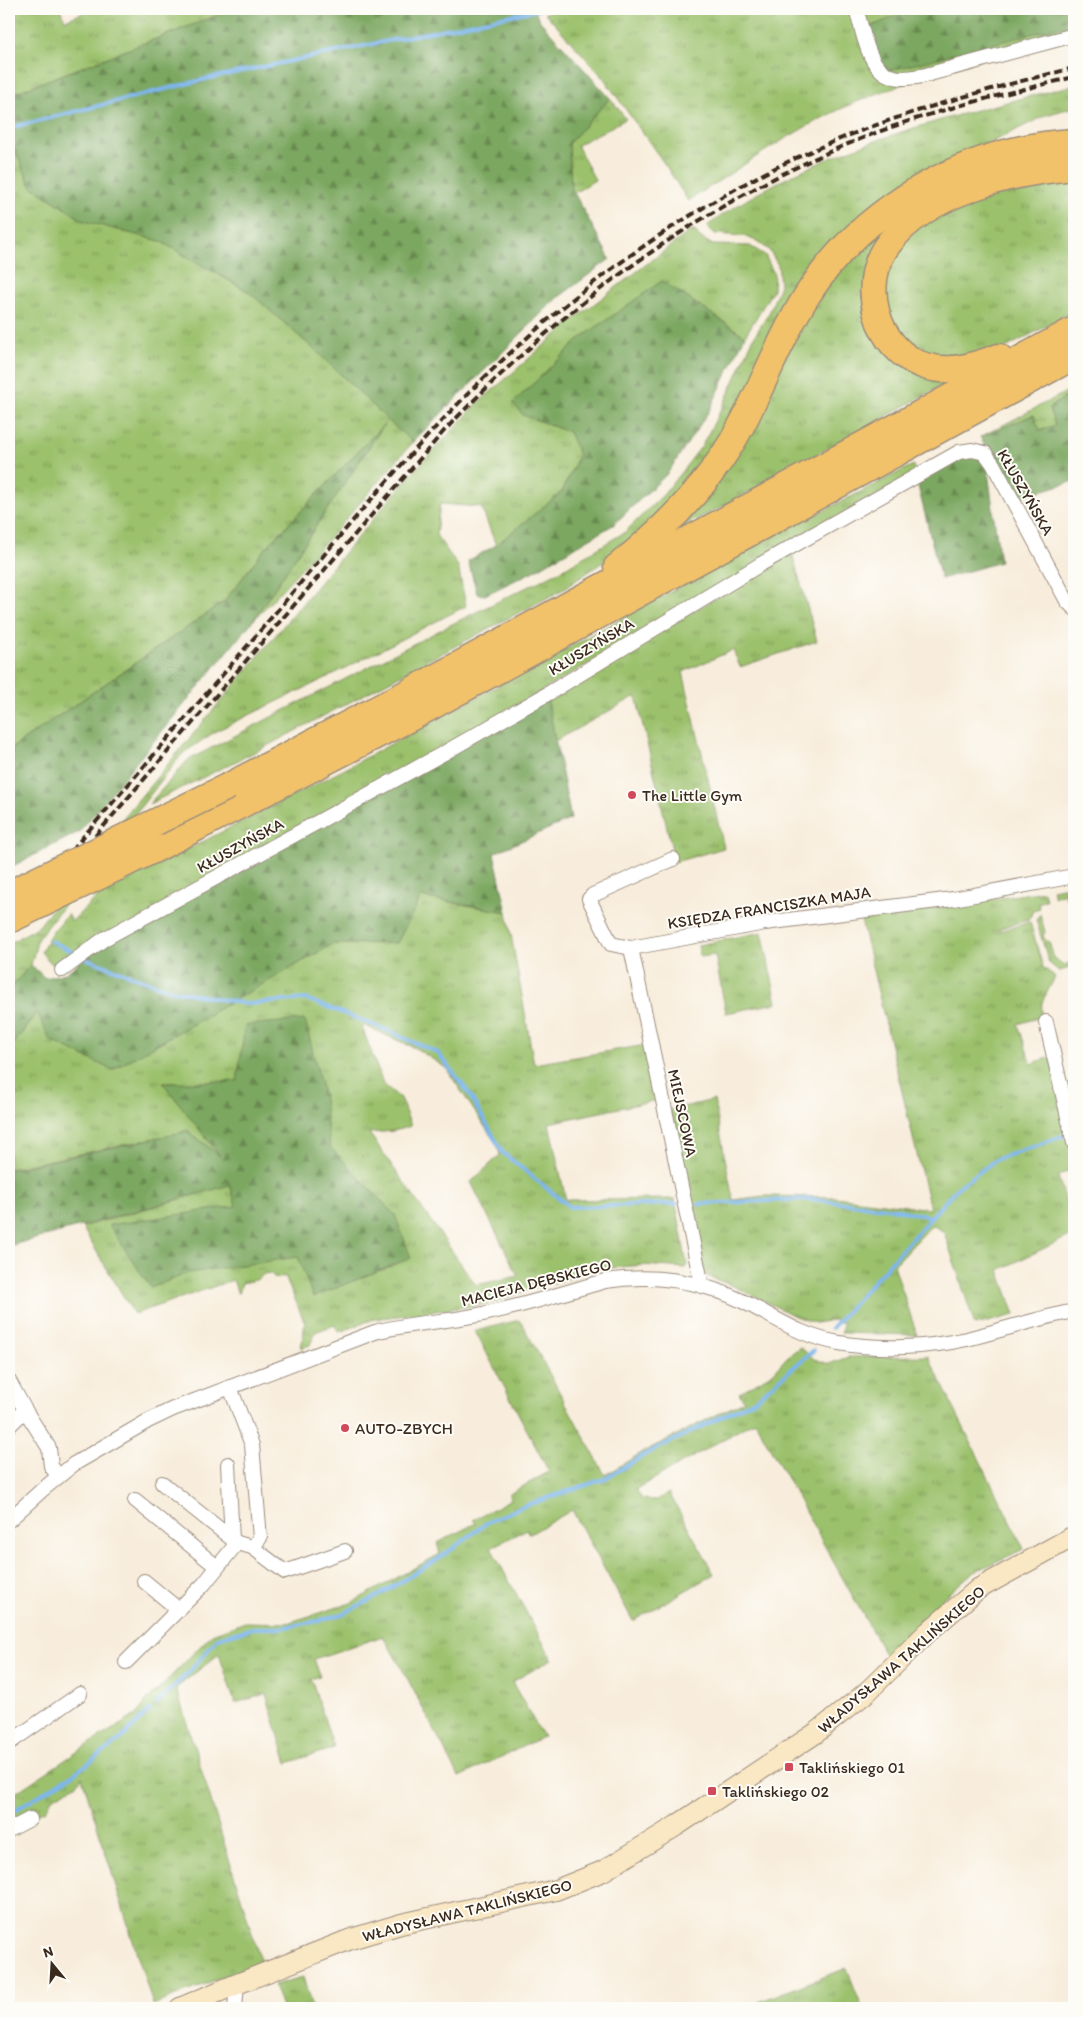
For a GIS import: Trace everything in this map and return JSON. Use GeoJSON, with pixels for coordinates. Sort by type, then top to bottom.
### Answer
{"type":"FeatureCollection","features":[{"type":"Feature","properties":{"kind":"highway"},"geometry":{"type":"LineString","coordinates":[[560,610],[619,565],[649,539],[698,488],[731,442],[806,296],[839,254],[858,234],[904,198],[957,169],[1016,151],[1074,142]]}},
{"type":"Feature","properties":{"kind":"highway"},"geometry":{"type":"LineString","coordinates":[[1074,167],[1043,169],[996,180],[961,193],[920,213],[889,243],[880,257],[873,285],[876,312],[887,337],[898,349],[923,365],[950,370],[976,366],[1074,329]]}},
{"type":"Feature","properties":{"kind":"highway"},"geometry":{"type":"LineString","coordinates":[[9,894],[229,786],[396,699],[1074,329]]}},
{"type":"Feature","properties":{"kind":"highway"},"geometry":{"type":"LineString","coordinates":[[9,920],[157,848],[410,718],[1074,356]]}},
{"type":"Feature","properties":{"kind":"street"},"geometry":{"type":"LineString","coordinates":[[856,9],[869,53],[877,68],[888,76],[903,78],[922,76],[1074,35]]}},
{"type":"Feature","properties":{"kind":"street","name":"KŁUSZYŃSKA"},"geometry":{"type":"LineString","coordinates":[[62,970],[104,939],[452,749],[549,693],[761,564],[959,452],[972,450],[985,453],[993,464],[1067,602],[1074,608]]}},
{"type":"Feature","properties":{"kind":"street"},"geometry":{"type":"LineString","coordinates":[[631,948],[611,944],[589,899],[593,895],[673,860]]}},
{"type":"Feature","properties":{"kind":"street","name":"KSIĘDZA FRANCISZKA MAJA"},"geometry":{"type":"LineString","coordinates":[[631,948],[765,923],[953,899],[1074,876]]}},
{"type":"Feature","properties":{"kind":"street","name":"MIEJSCOWA"},"geometry":{"type":"LineString","coordinates":[[631,948],[702,1286]]}},
{"type":"Feature","properties":{"kind":"street"},"geometry":{"type":"LineString","coordinates":[[1046,1022],[1074,1143]]}},
{"type":"Feature","properties":{"kind":"street","name":"MACIEJA DĘBSKIEGO"},"geometry":{"type":"LineString","coordinates":[[9,1520],[58,1476],[103,1446],[173,1409],[375,1332],[392,1328],[458,1320],[506,1310],[605,1281],[663,1278],[702,1286],[740,1300],[804,1334],[840,1344],[875,1347],[929,1345],[965,1339],[1074,1312]]}},
{"type":"Feature","properties":{"kind":"street"},"geometry":{"type":"LineString","coordinates":[[9,1381],[49,1448],[51,1466],[58,1476]]}},
{"type":"Feature","properties":{"kind":"street"},"geometry":{"type":"LineString","coordinates":[[230,1387],[252,1445],[260,1538],[252,1547]]}},
{"type":"Feature","properties":{"kind":"street"},"geometry":{"type":"LineString","coordinates":[[9,1426],[25,1410]]}},
{"type":"Feature","properties":{"kind":"street"},"geometry":{"type":"LineString","coordinates":[[126,1662],[204,1584],[235,1541],[228,1464]]}},
{"type":"Feature","properties":{"kind":"street"},"geometry":{"type":"LineString","coordinates":[[162,1483],[235,1541],[252,1547],[285,1572],[345,1551]]}},
{"type":"Feature","properties":{"kind":"street"},"geometry":{"type":"LineString","coordinates":[[135,1500],[217,1567]]}},
{"type":"Feature","properties":{"kind":"street","name":"WŁADYSŁAWA TAKLIŃSKIEGO"},"geometry":{"type":"LineString","coordinates":[[180,2008],[351,1939],[401,1924],[556,1890],[602,1871],[681,1823],[816,1733],[867,1692],[925,1636],[978,1589],[1074,1536]]}},
{"type":"Feature","properties":{"kind":"street"},"geometry":{"type":"LineString","coordinates":[[144,1581],[179,1610]]}},
{"type":"Feature","properties":{"kind":"street"},"geometry":{"type":"LineString","coordinates":[[9,1743],[80,1694]]}},
{"type":"Feature","properties":{"kind":"street"},"geometry":{"type":"LineString","coordinates":[[10,1826],[30,1819]]}},
{"type":"Feature","properties":{"kind":"street"},"geometry":{"type":"LineString","coordinates":[[235,2008],[237,1984]]}},
{"type":"Feature","properties":{"kind":"green space"},"geometry":{"type":"Polygon","coordinates":[[[9,9],[60,9],[65,20],[93,9],[234,9],[9,95],[9,9]]]}},
{"type":"Feature","properties":{"kind":"green space"},"geometry":{"type":"Polygon","coordinates":[[[234,9],[534,9],[540,21],[610,98],[569,143],[571,187],[610,259],[555,300],[413,442],[315,350],[249,292],[160,241],[84,221],[31,186],[9,137],[9,95],[234,9]]]}},
{"type":"Feature","properties":{"kind":"green space"},"geometry":{"type":"Polygon","coordinates":[[[559,9],[1074,9],[1074,33],[988,57],[903,84],[847,106],[786,138],[688,201],[666,166],[602,76],[545,13],[559,9]]]}},
{"type":"Feature","properties":{"kind":"green space"},"geometry":{"type":"Polygon","coordinates":[[[913,9],[1074,9],[1074,23],[888,71],[877,58],[867,28],[913,9]]]}},
{"type":"Feature","properties":{"kind":"green space"},"geometry":{"type":"Polygon","coordinates":[[[1074,85],[1074,107],[1046,115],[924,176],[858,223],[708,465],[662,515],[615,554],[562,590],[261,749],[149,804],[188,760],[450,625],[562,570],[625,532],[664,494],[701,447],[723,406],[754,337],[770,311],[780,285],[778,265],[769,250],[757,241],[743,236],[715,234],[707,226],[748,199],[791,176],[836,156],[930,123],[1074,85]]]}},
{"type":"Feature","properties":{"kind":"green space"},"geometry":{"type":"Polygon","coordinates":[[[610,98],[626,119],[577,145],[595,180],[574,193],[570,187],[569,143],[610,98]]]}},
{"type":"Feature","properties":{"kind":"green space"},"geometry":{"type":"Polygon","coordinates":[[[9,137],[31,186],[84,221],[160,241],[249,292],[315,350],[413,442],[333,534],[252,622],[385,423],[263,551],[224,602],[12,748],[12,808],[9,801],[9,137]]]}},
{"type":"Feature","properties":{"kind":"green space"},"geometry":{"type":"Polygon","coordinates":[[[1074,177],[1074,311],[993,355],[948,363],[909,348],[885,310],[886,263],[920,225],[982,195],[1074,177]]]}},
{"type":"Feature","properties":{"kind":"green space"},"geometry":{"type":"Polygon","coordinates":[[[923,203],[866,310],[948,381],[718,509],[681,527],[792,337],[855,249],[923,203]]]}},
{"type":"Feature","properties":{"kind":"green space"},"geometry":{"type":"Polygon","coordinates":[[[693,229],[701,238],[713,245],[750,246],[765,255],[774,274],[773,290],[745,336],[662,281],[581,338],[514,402],[523,415],[569,432],[579,455],[562,492],[496,545],[481,507],[440,504],[436,535],[458,566],[466,606],[328,677],[216,731],[182,754],[38,938],[31,965],[9,989],[9,945],[39,926],[128,812],[415,470],[478,403],[573,320],[693,229]]]}},
{"type":"Feature","properties":{"kind":"green space"},"geometry":{"type":"Polygon","coordinates":[[[662,281],[745,336],[709,411],[667,474],[613,525],[534,571],[485,595],[477,594],[468,561],[496,545],[562,492],[579,455],[569,432],[523,415],[513,403],[581,338],[662,281]]]}},
{"type":"Feature","properties":{"kind":"green space"},"geometry":{"type":"Polygon","coordinates":[[[1074,388],[1074,391],[1049,408],[1055,425],[1039,431],[1033,415],[980,437],[1074,388]]]}},
{"type":"Feature","properties":{"kind":"green space"},"geometry":{"type":"Polygon","coordinates":[[[1074,391],[1074,481],[1017,498],[980,437],[1034,415],[1040,431],[1055,425],[1049,408],[1074,391]]]}},
{"type":"Feature","properties":{"kind":"green space"},"geometry":{"type":"Polygon","coordinates":[[[385,423],[252,622],[79,832],[9,868],[12,748],[224,602],[263,551],[385,423]]]}},
{"type":"Feature","properties":{"kind":"green space"},"geometry":{"type":"Polygon","coordinates":[[[973,454],[987,464],[1000,562],[941,579],[917,482],[960,457],[973,454]]]}},
{"type":"Feature","properties":{"kind":"green space"},"geometry":{"type":"Polygon","coordinates":[[[913,465],[915,473],[530,698],[71,959],[52,964],[41,952],[50,935],[68,914],[72,921],[100,894],[343,770],[766,540],[913,465]]]}},
{"type":"Feature","properties":{"kind":"green space"},"geometry":{"type":"Polygon","coordinates":[[[792,553],[817,641],[740,667],[733,650],[683,672],[724,848],[675,862],[636,696],[555,741],[547,698],[792,553]]]}},
{"type":"Feature","properties":{"kind":"green space"},"geometry":{"type":"Polygon","coordinates":[[[547,698],[571,819],[494,853],[507,912],[421,897],[397,943],[333,944],[112,1070],[50,1040],[37,1012],[9,1050],[9,989],[31,965],[45,978],[66,973],[98,947],[547,698]]]}},
{"type":"Feature","properties":{"kind":"green space"},"geometry":{"type":"Polygon","coordinates":[[[1074,885],[1074,897],[1066,899],[1064,893],[1054,897],[1052,889],[1074,885]]]}},
{"type":"Feature","properties":{"kind":"green space"},"geometry":{"type":"Polygon","coordinates":[[[1044,891],[1046,900],[1038,903],[1039,908],[1033,911],[1029,919],[999,929],[1000,931],[1030,922],[1043,967],[1055,977],[1042,1002],[1041,1017],[1018,1024],[1031,1064],[1050,1057],[1074,1156],[1074,1168],[1058,1176],[1074,1228],[1074,1234],[999,1270],[1015,1315],[975,1325],[944,1232],[932,1225],[894,1265],[917,1335],[841,1333],[843,1323],[833,1320],[815,1323],[795,1316],[740,1289],[705,1275],[669,1110],[714,1100],[733,1200],[764,1196],[835,1197],[930,1209],[861,920],[1044,891]]]}},
{"type":"Feature","properties":{"kind":"green space"},"geometry":{"type":"Polygon","coordinates":[[[421,897],[507,912],[534,1064],[646,1045],[657,1100],[549,1123],[566,1200],[675,1199],[687,1265],[685,1268],[643,1265],[599,1269],[539,1287],[532,1287],[526,1291],[488,1304],[374,1319],[339,1332],[334,1325],[315,1332],[310,1345],[301,1348],[305,1323],[285,1276],[276,1279],[270,1273],[264,1274],[256,1280],[242,1283],[238,1294],[233,1280],[134,1314],[82,1227],[250,1179],[188,1131],[9,1169],[9,1051],[37,1012],[112,1070],[333,944],[397,943],[421,897]],[[361,1024],[383,1084],[400,1098],[411,1126],[394,1131],[369,1133],[476,1285],[518,1276],[471,1182],[500,1155],[497,1145],[446,1068],[417,1049],[361,1024]]]}},
{"type":"Feature","properties":{"kind":"green space"},"geometry":{"type":"Polygon","coordinates":[[[1040,914],[1045,932],[1043,936],[1049,942],[1054,958],[1064,965],[1074,961],[1074,967],[1059,971],[1049,963],[1036,920],[1040,914]]]}},
{"type":"Feature","properties":{"kind":"green space"},"geometry":{"type":"Polygon","coordinates":[[[762,932],[777,1003],[726,1013],[715,955],[700,957],[698,945],[762,932]]]}},
{"type":"Feature","properties":{"kind":"green space"},"geometry":{"type":"Polygon","coordinates":[[[305,1020],[323,1093],[330,1147],[395,1215],[411,1258],[313,1297],[298,1257],[188,1273],[151,1288],[109,1225],[236,1206],[230,1185],[9,1246],[9,1170],[188,1131],[220,1156],[163,1083],[237,1081],[245,1025],[305,1020]]]}},
{"type":"Feature","properties":{"kind":"green space"},"geometry":{"type":"Polygon","coordinates":[[[520,1320],[605,1475],[643,1452],[744,1401],[739,1393],[773,1373],[787,1357],[800,1347],[814,1359],[829,1364],[848,1357],[928,1356],[1024,1549],[972,1573],[941,1600],[886,1656],[755,1421],[636,1489],[642,1499],[656,1500],[669,1493],[714,1574],[633,1621],[572,1510],[530,1534],[527,1529],[491,1548],[552,1659],[512,1682],[543,1737],[459,1777],[383,1636],[314,1659],[320,1676],[311,1679],[334,1748],[287,1763],[266,1694],[235,1703],[219,1654],[176,1688],[261,1962],[153,2005],[82,1777],[76,1785],[52,1798],[46,1810],[15,1822],[9,1811],[9,1797],[136,1715],[149,1698],[212,1634],[245,1622],[287,1623],[351,1603],[440,1554],[437,1543],[476,1523],[473,1520],[511,1499],[509,1494],[549,1472],[475,1331],[520,1320]]]}},
{"type":"Feature","properties":{"kind":"green space"},"geometry":{"type":"Polygon","coordinates":[[[847,1968],[862,2008],[758,2008],[756,2003],[847,1968]]]}},
{"type":"Feature","properties":{"kind":"green space"},"geometry":{"type":"Polygon","coordinates":[[[303,1977],[312,2008],[282,2008],[274,1985],[303,1977]]]}},
{"type":"Feature","properties":{"kind":"waterway"},"geometry":{"type":"LineString","coordinates":[[9,128],[210,78],[541,9]]}},
{"type":"Feature","properties":{"kind":"waterway"},"geometry":{"type":"LineString","coordinates":[[51,941],[73,952]]}},
{"type":"Feature","properties":{"kind":"waterway"},"geometry":{"type":"LineString","coordinates":[[87,959],[170,990],[247,1004],[306,999],[384,1029],[438,1053],[468,1092],[503,1153],[570,1207],[676,1204]]}},
{"type":"Feature","properties":{"kind":"waterway"},"geometry":{"type":"LineString","coordinates":[[832,1328],[957,1188],[997,1159],[1066,1135]]}},
{"type":"Feature","properties":{"kind":"waterway"},"geometry":{"type":"LineString","coordinates":[[699,1204],[810,1199],[894,1209],[931,1217]]}},
{"type":"Feature","properties":{"kind":"waterway"},"geometry":{"type":"LineString","coordinates":[[157,1703],[189,1672],[218,1638],[253,1628],[281,1628],[342,1614],[378,1596],[441,1557],[488,1522],[521,1507],[604,1479],[646,1454],[756,1399],[814,1350]]}},
{"type":"Feature","properties":{"kind":"waterway"},"geometry":{"type":"LineString","coordinates":[[12,1812],[71,1776],[120,1740],[150,1710]]}},
{"type":"Feature","properties":{"kind":"railway"},"geometry":{"type":"LineString","coordinates":[[9,923],[431,432],[490,372],[581,292],[646,244],[680,222],[750,181],[789,161],[868,128],[908,114],[990,89],[1074,68]]}},
{"type":"Feature","properties":{"kind":"railway"},"geometry":{"type":"LineString","coordinates":[[9,936],[444,431],[491,384],[591,296],[644,257],[700,220],[757,187],[817,158],[878,132],[926,116],[1074,77]]}},
{"type":"Feature","properties":{"kind":"place","name":"The Little Gym"},"geometry":{"type":"Point","coordinates":[632,795]}},
{"type":"Feature","properties":{"kind":"place","name":"AUTO-ZBYCH"},"geometry":{"type":"Point","coordinates":[345,1428]}},
{"type":"Feature","properties":{"kind":"place","name":"Taklińskiego 01"},"geometry":{"type":"Point","coordinates":[789,1767]}},
{"type":"Feature","properties":{"kind":"place","name":"Taklińskiego 02"},"geometry":{"type":"Point","coordinates":[712,1791]}}]}
